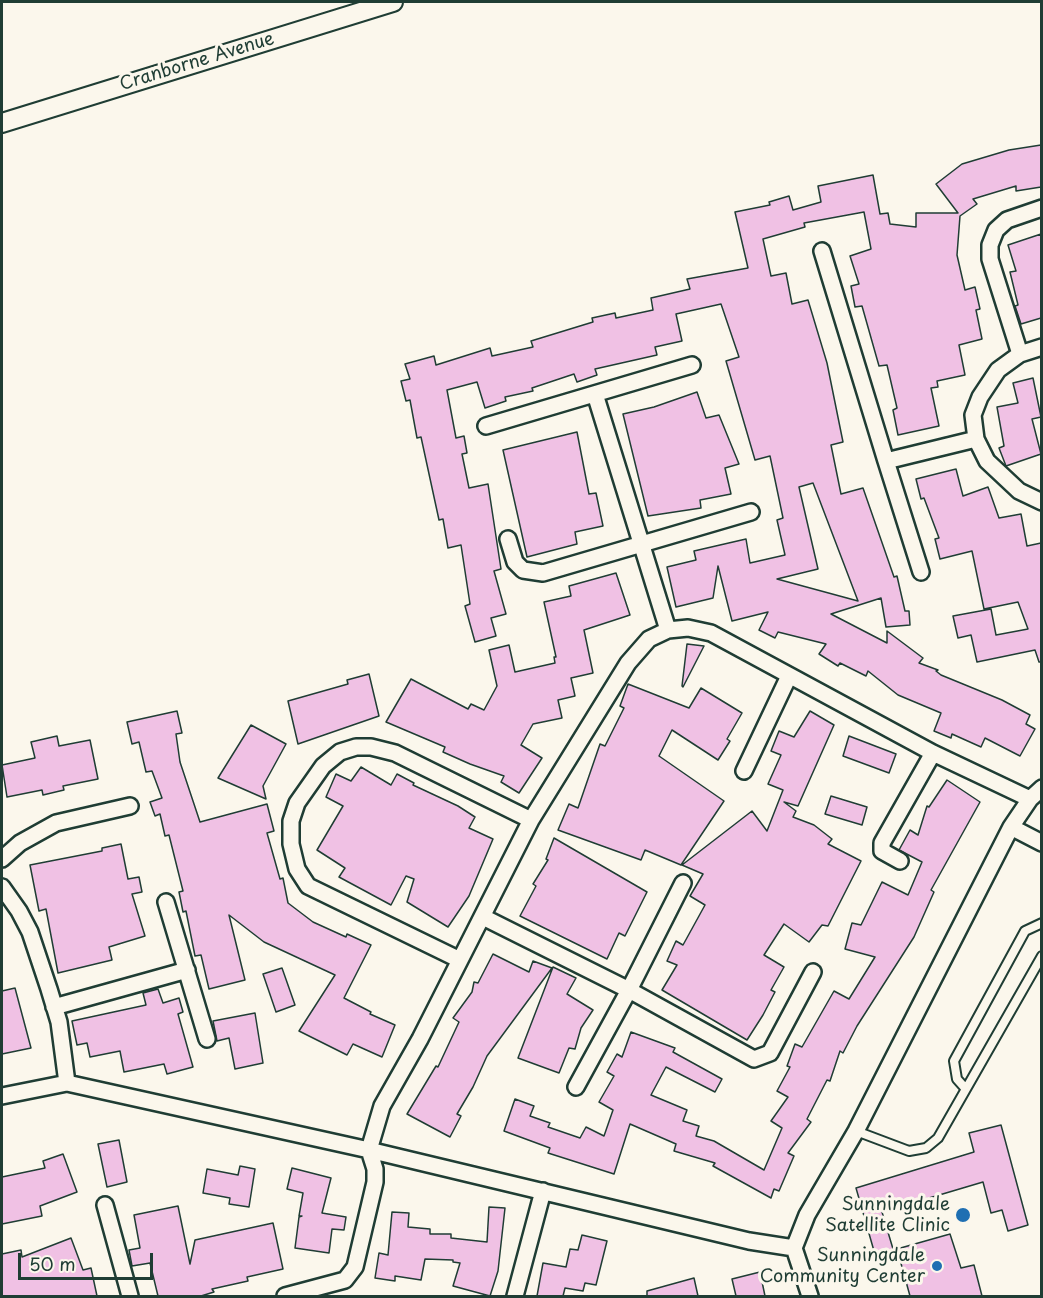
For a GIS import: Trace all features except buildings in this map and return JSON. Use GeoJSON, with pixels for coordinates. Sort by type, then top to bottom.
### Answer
{"type":"FeatureCollection","features":[{"type":"Feature","properties":{"kind":"street","name":"Cranborne Avenue"},"geometry":{"type":"LineString","coordinates":[[2,123],[393,2]]}},
{"type":"Feature","properties":{"kind":"street"},"geometry":{"type":"LineString","coordinates":[[1020,354],[990,259],[990,244],[996,230],[1007,220],[1041,208]]}},
{"type":"Feature","properties":{"kind":"street"},"geometry":{"type":"LineString","coordinates":[[822,251],[921,572]]}},
{"type":"Feature","properties":{"kind":"street"},"geometry":{"type":"LineString","coordinates":[[1041,347],[1020,354],[998,370],[980,397],[973,415],[976,439],[987,460],[1000,476],[1019,491],[1041,502]]}},
{"type":"Feature","properties":{"kind":"street"},"geometry":{"type":"LineString","coordinates":[[486,426],[692,365]]}},
{"type":"Feature","properties":{"kind":"street"},"geometry":{"type":"LineString","coordinates":[[595,394],[668,630]]}},
{"type":"Feature","properties":{"kind":"street"},"geometry":{"type":"LineString","coordinates":[[886,461],[976,439]]}},
{"type":"Feature","properties":{"kind":"street"},"geometry":{"type":"LineString","coordinates":[[508,539],[515,562],[523,570],[543,573],[751,512]]}},
{"type":"Feature","properties":{"kind":"street"},"geometry":{"type":"LineString","coordinates":[[285,1296],[345,1280],[355,1267],[375,1182],[375,1169],[369,1150],[382,1106],[483,917],[531,820],[628,663],[649,639],[668,630],[688,628],[711,633],[933,753],[1036,794],[1011,827],[856,1131],[807,1215],[794,1248],[810,1296]]}},
{"type":"Feature","properties":{"kind":"street"},"geometry":{"type":"LineString","coordinates":[[744,771],[789,676]]}},
{"type":"Feature","properties":{"kind":"street"},"geometry":{"type":"LineString","coordinates":[[459,960],[308,886],[297,869],[291,844],[291,821],[297,803],[323,766],[340,752],[356,747],[371,747],[395,753],[531,820]]}},
{"type":"Feature","properties":{"kind":"street"},"geometry":{"type":"LineString","coordinates":[[900,861],[882,851],[882,843],[933,753]]}},
{"type":"Feature","properties":{"kind":"street"},"geometry":{"type":"LineString","coordinates":[[2,859],[20,843],[56,823],[130,806]]}},
{"type":"Feature","properties":{"kind":"street"},"geometry":{"type":"LineString","coordinates":[[1011,827],[1041,843]]}},
{"type":"Feature","properties":{"kind":"street"},"geometry":{"type":"LineString","coordinates":[[576,1087],[629,990],[683,883]]}},
{"type":"Feature","properties":{"kind":"street"},"geometry":{"type":"LineString","coordinates":[[2,887],[20,911],[30,932],[54,1007],[67,1083]]}},
{"type":"Feature","properties":{"kind":"street"},"geometry":{"type":"LineString","coordinates":[[166,902],[207,1039]]}},
{"type":"Feature","properties":{"kind":"street"},"geometry":{"type":"LineString","coordinates":[[483,917],[629,990],[754,1059],[770,1053],[813,972]]}},
{"type":"Feature","properties":{"kind":"street"},"geometry":{"type":"LineString","coordinates":[[54,1007],[187,970]]}},
{"type":"Feature","properties":{"kind":"street"},"geometry":{"type":"LineString","coordinates":[[2,1096],[67,1083],[369,1150],[748,1241],[794,1248]]}},
{"type":"Feature","properties":{"kind":"street"},"geometry":{"type":"LineString","coordinates":[[514,1296],[543,1191]]}},
{"type":"Feature","properties":{"kind":"street"},"geometry":{"type":"LineString","coordinates":[[105,1205],[130,1296]]}},
{"type":"Feature","properties":{"kind":"lane"},"geometry":{"type":"LineString","coordinates":[[965,1088],[957,1079],[954,1060],[1025,931],[1041,923]]}},
{"type":"Feature","properties":{"kind":"lane"},"geometry":{"type":"LineString","coordinates":[[856,1131],[894,1148],[909,1151],[926,1148],[946,1126],[965,1088],[1041,956]]}},
{"type":"Feature","properties":{"kind":"place","name":"Sunningdale Satellite Clinic"},"geometry":{"type":"Point","coordinates":[963,1215]}},
{"type":"Feature","properties":{"kind":"place","name":"Sunningdale Community Center"},"geometry":{"type":"Point","coordinates":[937,1266]}}]}
